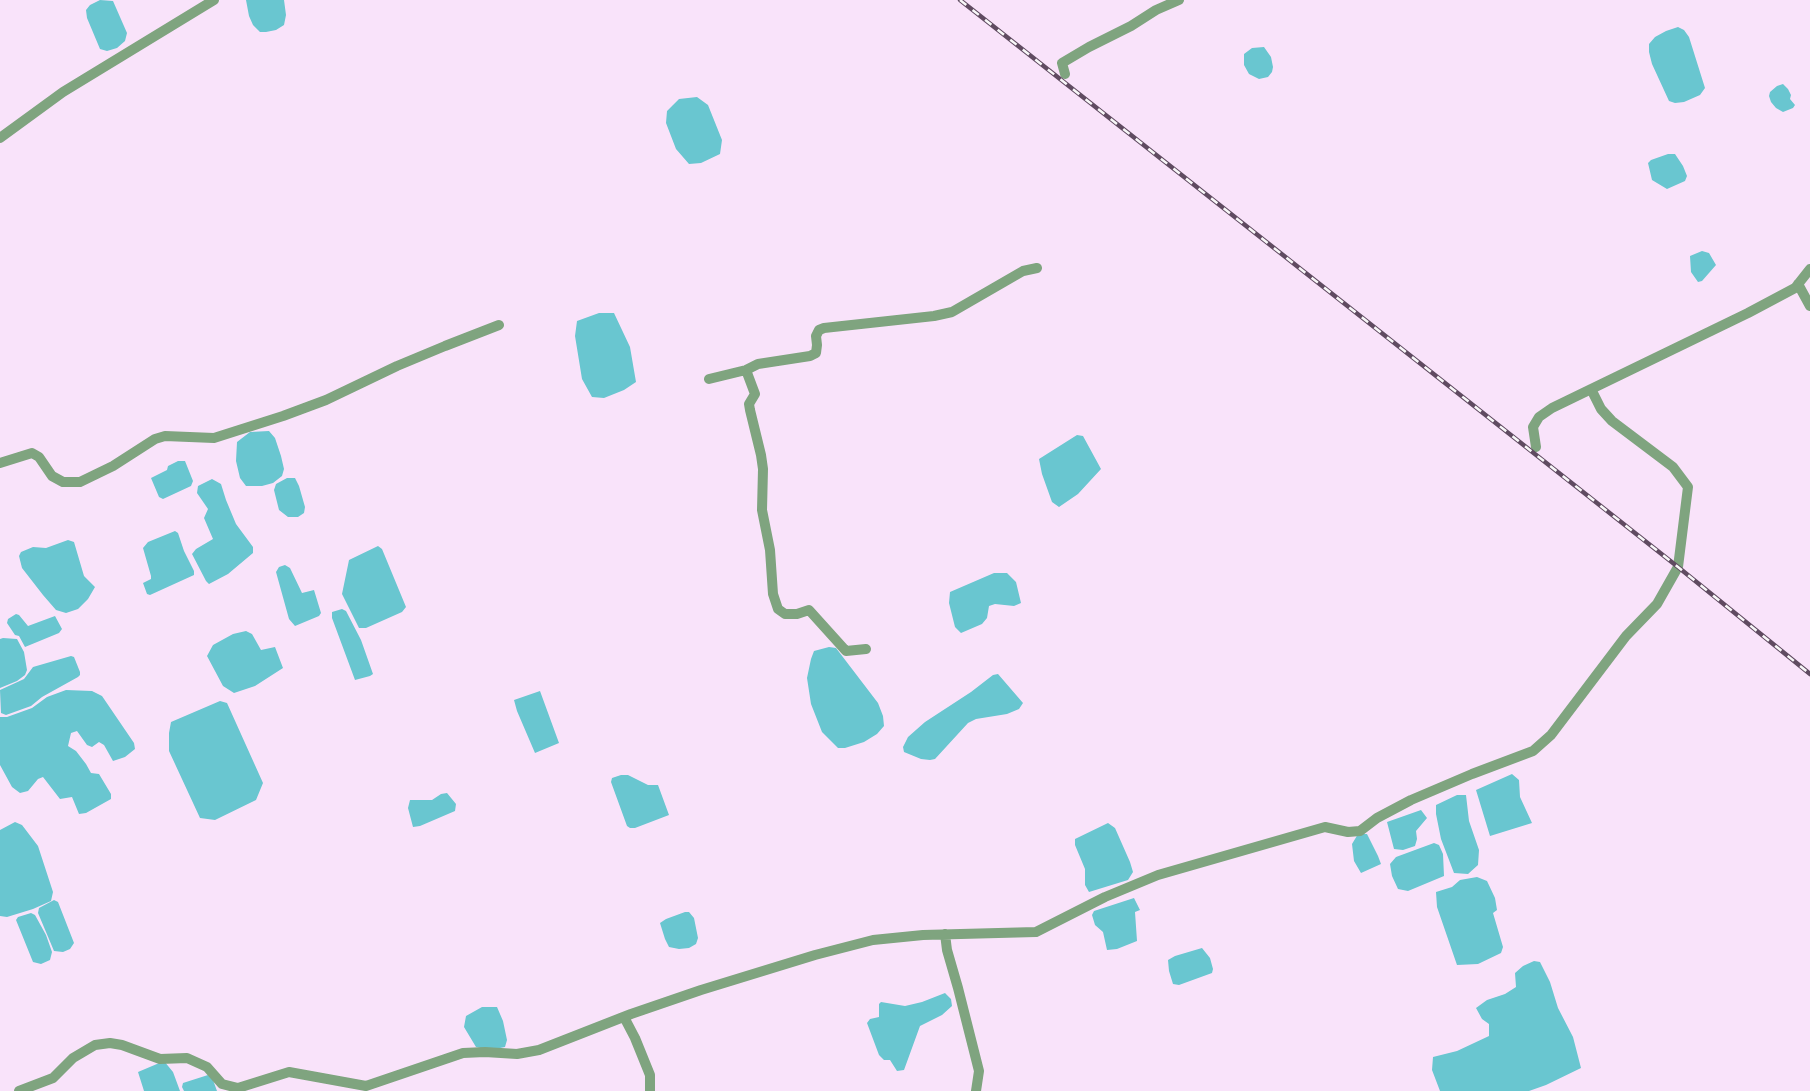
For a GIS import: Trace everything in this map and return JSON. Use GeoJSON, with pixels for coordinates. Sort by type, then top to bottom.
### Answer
{"type":"FeatureCollection","features":[{"type":"Feature","properties":{"kind":"street"},"geometry":{"type":"LineString","coordinates":[[0,138],[63,92],[214,0]]}},
{"type":"Feature","properties":{"kind":"street"},"geometry":{"type":"LineString","coordinates":[[1065,74],[1062,63],[1089,47],[1125,30],[1156,10],[1179,0]]}},
{"type":"Feature","properties":{"kind":"street"},"geometry":{"type":"LineString","coordinates":[[709,379],[746,370],[758,364],[810,356],[816,353],[816,336],[819,330],[824,328],[934,316],[952,312],[1023,271],[1038,268]]}},
{"type":"Feature","properties":{"kind":"street"},"geometry":{"type":"LineString","coordinates":[[1536,447],[1533,427],[1539,417],[1552,408],[1648,363],[1795,288],[1810,269]]}},
{"type":"Feature","properties":{"kind":"street"},"geometry":{"type":"LineString","coordinates":[[1798,284],[1810,306]]}},
{"type":"Feature","properties":{"kind":"street"},"geometry":{"type":"LineString","coordinates":[[0,463],[32,453],[39,458],[52,476],[63,482],[80,482],[113,466],[155,439],[165,436],[214,438],[276,418],[326,400],[445,346],[499,325]]}},
{"type":"Feature","properties":{"kind":"street"},"geometry":{"type":"LineString","coordinates":[[746,370],[755,394],[749,404],[763,469],[762,510],[770,550],[773,594],[778,609],[785,614],[797,614],[809,610],[846,652],[866,649]]}},
{"type":"Feature","properties":{"kind":"street"},"geometry":{"type":"LineString","coordinates":[[19,1091],[53,1078],[73,1058],[95,1046],[110,1044],[122,1045],[160,1059],[187,1058],[207,1067],[222,1084],[238,1088],[289,1072],[366,1086],[464,1053],[517,1054],[539,1050],[701,990],[823,952],[873,940],[945,934],[1036,932],[1105,897],[1158,875],[1325,826],[1348,832],[1360,831],[1377,818],[1411,800],[1533,751],[1551,735],[1626,636],[1657,604],[1678,567],[1688,487],[1673,467],[1612,421],[1601,410],[1591,389]]}},
{"type":"Feature","properties":{"kind":"street"},"geometry":{"type":"LineString","coordinates":[[945,934],[947,950],[979,1071],[976,1091]]}},
{"type":"Feature","properties":{"kind":"street"},"geometry":{"type":"LineString","coordinates":[[624,1017],[650,1075],[650,1091]]}},
{"type":"Feature","properties":{"kind":"water"},"geometry":{"type":"Polygon","coordinates":[[[100,0],[113,1],[127,33],[125,41],[117,48],[107,51],[100,49],[87,18],[86,10],[90,5],[100,0]]]}},
{"type":"Feature","properties":{"kind":"water"},"geometry":{"type":"Polygon","coordinates":[[[246,0],[284,0],[286,15],[284,25],[276,30],[260,32],[253,25],[249,16],[246,0]]]}},
{"type":"Feature","properties":{"kind":"water"},"geometry":{"type":"Polygon","coordinates":[[[1678,27],[1684,30],[1689,37],[1705,88],[1700,95],[1684,102],[1675,103],[1669,101],[1652,64],[1649,44],[1655,37],[1678,27]]]}},
{"type":"Feature","properties":{"kind":"water"},"geometry":{"type":"Polygon","coordinates":[[[1264,47],[1271,57],[1273,67],[1268,77],[1259,79],[1249,74],[1244,65],[1244,54],[1252,48],[1264,47]]]}},
{"type":"Feature","properties":{"kind":"water"},"geometry":{"type":"Polygon","coordinates":[[[1783,84],[1788,89],[1791,95],[1790,99],[1795,105],[1793,108],[1783,112],[1776,108],[1769,96],[1770,92],[1777,86],[1783,84]]]}},
{"type":"Feature","properties":{"kind":"water"},"geometry":{"type":"Polygon","coordinates":[[[697,97],[708,105],[722,140],[720,154],[701,163],[689,164],[676,149],[666,123],[667,111],[679,99],[697,97]]]}},
{"type":"Feature","properties":{"kind":"water"},"geometry":{"type":"Polygon","coordinates":[[[1668,154],[1675,154],[1687,176],[1685,181],[1667,189],[1652,180],[1648,163],[1651,160],[1668,154]]]}},
{"type":"Feature","properties":{"kind":"water"},"geometry":{"type":"Polygon","coordinates":[[[1702,251],[1709,253],[1716,265],[1702,281],[1698,282],[1691,272],[1690,256],[1702,251]]]}},
{"type":"Feature","properties":{"kind":"water"},"geometry":{"type":"Polygon","coordinates":[[[599,313],[614,313],[630,347],[636,382],[624,390],[604,398],[592,397],[582,379],[575,336],[577,321],[599,313]]]}},
{"type":"Feature","properties":{"kind":"water"},"geometry":{"type":"Polygon","coordinates":[[[269,431],[275,438],[281,456],[284,469],[282,476],[273,483],[262,486],[246,486],[240,478],[236,461],[237,442],[250,432],[269,431]]]}},
{"type":"Feature","properties":{"kind":"water"},"geometry":{"type":"Polygon","coordinates":[[[1077,435],[1083,436],[1101,469],[1078,494],[1059,507],[1052,502],[1039,459],[1077,435]]]}},
{"type":"Feature","properties":{"kind":"water"},"geometry":{"type":"Polygon","coordinates":[[[178,461],[185,461],[193,481],[191,486],[163,499],[159,497],[151,478],[167,470],[168,466],[178,461]]]}},
{"type":"Feature","properties":{"kind":"water"},"geometry":{"type":"Polygon","coordinates":[[[287,478],[295,478],[305,507],[304,513],[298,517],[288,517],[279,510],[274,490],[276,484],[287,478]]]}},
{"type":"Feature","properties":{"kind":"water"},"geometry":{"type":"Polygon","coordinates":[[[212,479],[221,484],[236,524],[253,547],[253,553],[228,574],[209,584],[192,554],[196,549],[213,539],[204,518],[208,509],[197,493],[198,486],[212,479]]]}},
{"type":"Feature","properties":{"kind":"water"},"geometry":{"type":"Polygon","coordinates":[[[175,531],[178,533],[194,575],[150,595],[147,594],[143,583],[151,579],[151,576],[143,548],[148,542],[175,531]]]}},
{"type":"Feature","properties":{"kind":"water"},"geometry":{"type":"Polygon","coordinates":[[[68,540],[74,542],[84,576],[95,587],[88,599],[78,609],[66,613],[56,610],[43,595],[22,568],[19,556],[21,552],[33,547],[46,548],[68,540]]]}},
{"type":"Feature","properties":{"kind":"water"},"geometry":{"type":"Polygon","coordinates":[[[378,546],[382,549],[406,607],[402,612],[366,628],[359,628],[342,594],[349,560],[378,546]]]}},
{"type":"Feature","properties":{"kind":"water"},"geometry":{"type":"Polygon","coordinates":[[[285,565],[290,568],[302,593],[314,590],[321,613],[319,616],[295,626],[289,619],[276,572],[279,567],[285,565]]]}},
{"type":"Feature","properties":{"kind":"water"},"geometry":{"type":"Polygon","coordinates":[[[994,573],[1007,573],[1016,582],[1021,603],[1014,606],[995,604],[989,606],[987,618],[982,624],[961,633],[955,627],[949,603],[950,592],[994,573]]]}},
{"type":"Feature","properties":{"kind":"water"},"geometry":{"type":"Polygon","coordinates":[[[342,609],[346,611],[361,640],[373,674],[370,676],[355,680],[332,618],[332,612],[342,609]]]}},
{"type":"Feature","properties":{"kind":"water"},"geometry":{"type":"Polygon","coordinates":[[[16,614],[28,626],[55,616],[62,629],[59,633],[25,647],[19,636],[15,635],[7,623],[8,619],[16,614]]]}},
{"type":"Feature","properties":{"kind":"water"},"geometry":{"type":"Polygon","coordinates":[[[246,631],[252,634],[261,650],[275,647],[283,668],[255,686],[234,693],[223,686],[207,656],[213,645],[233,634],[246,631]]]}},
{"type":"Feature","properties":{"kind":"water"},"geometry":{"type":"Polygon","coordinates":[[[0,639],[17,639],[24,652],[27,670],[25,675],[17,681],[0,688],[0,639]]]}},
{"type":"Feature","properties":{"kind":"water"},"geometry":{"type":"Polygon","coordinates":[[[829,647],[836,648],[878,703],[883,716],[884,726],[877,734],[864,742],[845,748],[838,748],[822,732],[811,704],[807,678],[811,659],[814,651],[829,647]]]}},
{"type":"Feature","properties":{"kind":"water"},"geometry":{"type":"Polygon","coordinates":[[[71,656],[74,657],[80,672],[78,677],[42,697],[31,706],[6,715],[1,713],[0,690],[24,679],[33,667],[71,656]]]}},
{"type":"Feature","properties":{"kind":"water"},"geometry":{"type":"Polygon","coordinates":[[[998,674],[1023,703],[1019,709],[1007,714],[976,719],[968,723],[935,759],[921,759],[904,752],[903,747],[908,737],[925,722],[993,675],[998,674]]]}},
{"type":"Feature","properties":{"kind":"water"},"geometry":{"type":"Polygon","coordinates":[[[66,690],[92,691],[102,696],[134,743],[135,749],[125,757],[113,761],[104,745],[99,742],[92,747],[87,745],[77,731],[71,733],[68,746],[76,751],[91,773],[99,774],[111,794],[111,799],[86,813],[79,814],[72,797],[60,799],[43,777],[38,779],[28,791],[20,793],[12,787],[0,765],[0,717],[7,717],[32,708],[47,697],[66,690]]]}},
{"type":"Feature","properties":{"kind":"water"},"geometry":{"type":"Polygon","coordinates":[[[540,691],[559,743],[535,753],[514,700],[540,691]]]}},
{"type":"Feature","properties":{"kind":"water"},"geometry":{"type":"Polygon","coordinates":[[[220,701],[227,703],[263,783],[256,800],[215,820],[200,818],[169,751],[169,733],[171,722],[220,701]]]}},
{"type":"Feature","properties":{"kind":"water"},"geometry":{"type":"Polygon","coordinates":[[[1512,774],[1519,780],[1520,797],[1532,823],[1490,836],[1476,790],[1512,774]]]}},
{"type":"Feature","properties":{"kind":"water"},"geometry":{"type":"Polygon","coordinates":[[[628,775],[648,785],[658,785],[669,815],[635,828],[627,826],[611,782],[612,778],[628,775]]]}},
{"type":"Feature","properties":{"kind":"water"},"geometry":{"type":"Polygon","coordinates":[[[447,793],[456,804],[455,811],[420,826],[413,827],[408,808],[410,800],[432,800],[441,794],[447,793]]]}},
{"type":"Feature","properties":{"kind":"water"},"geometry":{"type":"Polygon","coordinates":[[[1457,795],[1466,795],[1469,821],[1479,850],[1478,865],[1468,874],[1454,873],[1441,839],[1436,814],[1436,805],[1457,795]]]}},
{"type":"Feature","properties":{"kind":"water"},"geometry":{"type":"Polygon","coordinates":[[[1421,810],[1427,818],[1416,831],[1417,839],[1415,846],[1403,850],[1394,849],[1387,822],[1421,810]]]}},
{"type":"Feature","properties":{"kind":"water"},"geometry":{"type":"Polygon","coordinates":[[[15,822],[22,825],[38,846],[53,892],[51,901],[7,917],[0,916],[0,830],[15,822]]]}},
{"type":"Feature","properties":{"kind":"water"},"geometry":{"type":"Polygon","coordinates":[[[1108,823],[1115,828],[1133,872],[1128,880],[1089,892],[1085,885],[1085,869],[1075,845],[1075,839],[1108,823]]]}},
{"type":"Feature","properties":{"kind":"water"},"geometry":{"type":"Polygon","coordinates":[[[1358,834],[1367,834],[1381,864],[1361,873],[1354,861],[1352,844],[1358,834]]]}},
{"type":"Feature","properties":{"kind":"water"},"geometry":{"type":"Polygon","coordinates":[[[1434,843],[1439,845],[1443,854],[1444,876],[1408,891],[1398,889],[1392,876],[1390,864],[1396,857],[1434,843]]]}},
{"type":"Feature","properties":{"kind":"water"},"geometry":{"type":"Polygon","coordinates":[[[1477,877],[1487,881],[1495,898],[1497,910],[1493,913],[1503,947],[1501,953],[1478,964],[1457,965],[1437,907],[1436,892],[1452,887],[1460,880],[1477,877]]]}},
{"type":"Feature","properties":{"kind":"water"},"geometry":{"type":"Polygon","coordinates":[[[1134,898],[1140,910],[1135,912],[1137,941],[1117,949],[1107,950],[1103,932],[1095,925],[1092,915],[1094,911],[1134,898]]]}},
{"type":"Feature","properties":{"kind":"water"},"geometry":{"type":"Polygon","coordinates":[[[54,900],[58,902],[74,943],[70,949],[63,952],[54,951],[38,913],[39,908],[54,900]]]}},
{"type":"Feature","properties":{"kind":"water"},"geometry":{"type":"Polygon","coordinates":[[[689,912],[694,918],[698,938],[696,944],[689,948],[669,947],[660,923],[689,912]]]}},
{"type":"Feature","properties":{"kind":"water"},"geometry":{"type":"Polygon","coordinates":[[[31,913],[35,915],[46,935],[52,952],[50,960],[41,964],[33,962],[16,920],[18,917],[31,913]]]}},
{"type":"Feature","properties":{"kind":"water"},"geometry":{"type":"Polygon","coordinates":[[[1202,948],[1210,958],[1213,969],[1212,973],[1179,985],[1173,984],[1168,960],[1202,948]]]}},
{"type":"Feature","properties":{"kind":"water"},"geometry":{"type":"Polygon","coordinates":[[[1534,961],[1540,962],[1550,982],[1558,1008],[1573,1037],[1581,1068],[1529,1091],[1440,1091],[1432,1070],[1433,1057],[1457,1051],[1489,1036],[1489,1024],[1482,1019],[1476,1008],[1487,1000],[1505,994],[1516,987],[1515,973],[1523,966],[1534,961]]]}},
{"type":"Feature","properties":{"kind":"water"},"geometry":{"type":"Polygon","coordinates":[[[945,993],[951,999],[952,1006],[942,1015],[920,1026],[904,1070],[897,1071],[890,1060],[884,1060],[879,1055],[867,1023],[870,1019],[879,1017],[879,1004],[881,1002],[905,1006],[945,993]]]}},
{"type":"Feature","properties":{"kind":"water"},"geometry":{"type":"Polygon","coordinates":[[[482,1007],[497,1007],[503,1021],[507,1040],[505,1047],[490,1050],[476,1047],[464,1027],[466,1016],[482,1007]]]}},
{"type":"Feature","properties":{"kind":"water"},"geometry":{"type":"Polygon","coordinates":[[[164,1061],[173,1072],[180,1091],[144,1091],[138,1072],[164,1061]]]}},
{"type":"Feature","properties":{"kind":"water"},"geometry":{"type":"Polygon","coordinates":[[[208,1075],[213,1080],[217,1091],[184,1091],[183,1083],[208,1075]]]}},
{"type":"Feature","properties":{"kind":"railway"},"geometry":{"type":"LineString","coordinates":[[960,0],[1678,567],[1810,674]]}}]}
